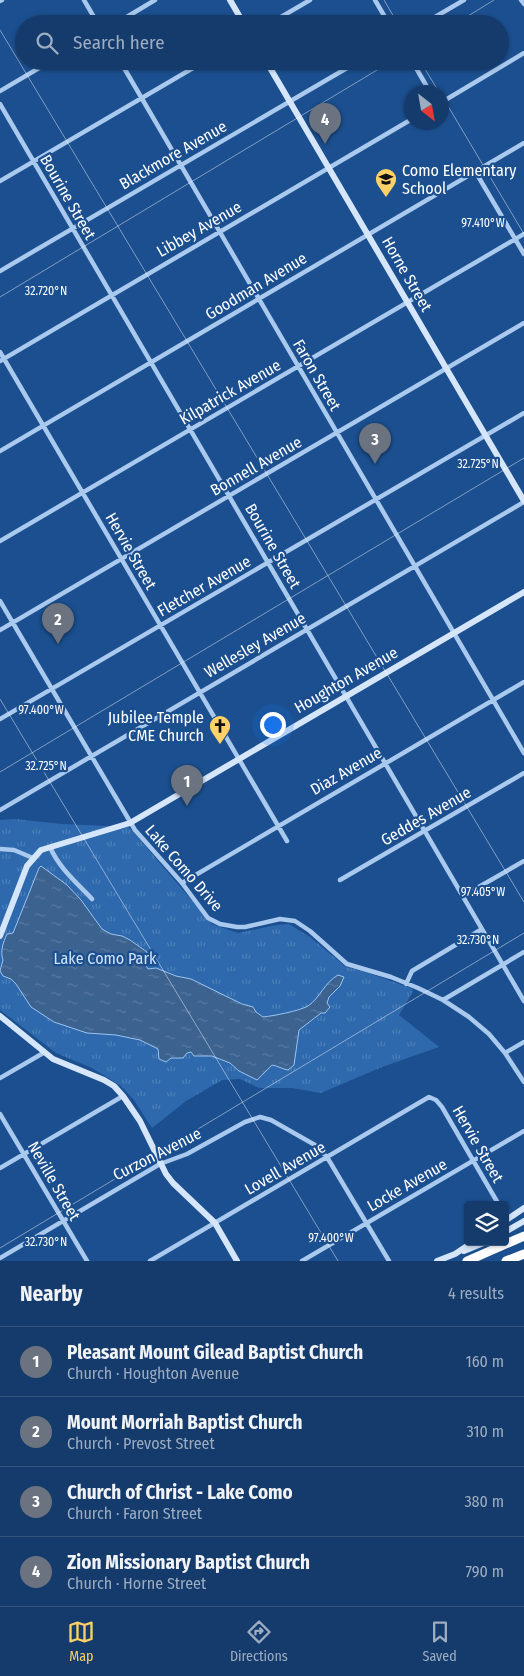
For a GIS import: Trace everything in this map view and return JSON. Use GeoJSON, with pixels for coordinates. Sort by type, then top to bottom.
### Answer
{"type":"FeatureCollection","features":[{"type":"Feature","properties":{"kind":"highway"},"geometry":{"type":"LineString","coordinates":[[467,1261],[524,1236]]}},
{"type":"Feature","properties":{"kind":"highway"},"geometry":{"type":"LineString","coordinates":[[506,1261],[524,1254]]}},
{"type":"Feature","properties":{"kind":"street"},"geometry":{"type":"LineString","coordinates":[[84,0],[93,15]]}},
{"type":"Feature","properties":{"kind":"street"},"geometry":{"type":"LineString","coordinates":[[130,15],[155,0]]}},
{"type":"Feature","properties":{"kind":"street"},"geometry":{"type":"LineString","coordinates":[[230,0],[239,15]]}},
{"type":"Feature","properties":{"kind":"street"},"geometry":{"type":"LineString","coordinates":[[284,15],[310,0]]}},
{"type":"Feature","properties":{"kind":"street"},"geometry":{"type":"LineString","coordinates":[[375,0],[384,15]]}},
{"type":"Feature","properties":{"kind":"street"},"geometry":{"type":"LineString","coordinates":[[438,15],[464,0]]}},
{"type":"Feature","properties":{"kind":"street"},"geometry":{"type":"LineString","coordinates":[[521,0],[524,4]]}},
{"type":"Feature","properties":{"kind":"street"},"geometry":{"type":"LineString","coordinates":[[509,62],[524,53]]}},
{"type":"Feature","properties":{"kind":"street"},"geometry":{"type":"LineString","coordinates":[[0,91],[36,70]]}},
{"type":"Feature","properties":{"kind":"street","name":"Faron Street"},"geometry":{"type":"LineString","coordinates":[[125,70],[524,753]]}},
{"type":"Feature","properties":{"kind":"street"},"geometry":{"type":"LineString","coordinates":[[0,181],[189,70]]}},
{"type":"Feature","properties":{"kind":"street","name":"Horne Street"},"geometry":{"type":"LineString","coordinates":[[271,70],[524,502]]}},
{"type":"Feature","properties":{"kind":"street","name":"Blackmore Avenue"},"geometry":{"type":"LineString","coordinates":[[0,271],[344,70]]}},
{"type":"Feature","properties":{"kind":"street"},"geometry":{"type":"LineString","coordinates":[[417,70],[426,85]]}},
{"type":"Feature","properties":{"kind":"street"},"geometry":{"type":"LineString","coordinates":[[449,98],[496,70]]}},
{"type":"Feature","properties":{"kind":"street","name":"Bourine Street"},"geometry":{"type":"LineString","coordinates":[[0,104],[524,1001]]}},
{"type":"Feature","properties":{"kind":"street","name":"Libbey Avenue"},"geometry":{"type":"LineString","coordinates":[[2,360],[404,124]]}},
{"type":"Feature","properties":{"kind":"street","name":"Goodman Avenue"},"geometry":{"type":"LineString","coordinates":[[0,451],[524,143]]}},
{"type":"Feature","properties":{"kind":"street"},"geometry":{"type":"LineString","coordinates":[[475,171],[524,254]]}},
{"type":"Feature","properties":{"kind":"street","name":"Kilpatrick Avenue"},"geometry":{"type":"LineString","coordinates":[[0,541],[524,234]]}},
{"type":"Feature","properties":{"kind":"street","name":"Bonnell Avenue"},"geometry":{"type":"LineString","coordinates":[[0,630],[524,324]]}},
{"type":"Feature","properties":{"kind":"street","name":"Hervie Street"},"geometry":{"type":"LineString","coordinates":[[0,352],[2,360],[43,426],[287,841]]}},
{"type":"Feature","properties":{"kind":"street","name":"Fletcher Avenue"},"geometry":{"type":"LineString","coordinates":[[0,719],[524,413]]}},
{"type":"Feature","properties":{"kind":"street","name":"Wellesley Avenue"},"geometry":{"type":"LineString","coordinates":[[0,810],[524,502]]}},
{"type":"Feature","properties":{"kind":"street","name":"Houghton Avenue"},"geometry":{"type":"LineString","coordinates":[[0,936],[26,871],[33,858],[41,850],[130,822],[524,592]]}},
{"type":"Feature","properties":{"kind":"street","name":"Lake Como Drive"},"geometry":{"type":"LineString","coordinates":[[0,601],[135,830],[182,883],[202,911],[214,922],[236,927],[245,927],[280,919],[295,921],[310,931],[347,964],[406,984],[443,1000],[469,1017],[489,1034],[505,1053],[524,1082]]}},
{"type":"Feature","properties":{"kind":"street","name":"Diaz Avenue"},"geometry":{"type":"LineString","coordinates":[[182,883],[524,682]]}},
{"type":"Feature","properties":{"kind":"street","name":"Geddes Avenue"},"geometry":{"type":"LineString","coordinates":[[340,880],[524,773]]}},
{"type":"Feature","properties":{"kind":"street"},"geometry":{"type":"LineString","coordinates":[[50,847],[55,859],[92,899]]}},
{"type":"Feature","properties":{"kind":"street"},"geometry":{"type":"LineString","coordinates":[[0,849],[14,850],[33,858]]}},
{"type":"Feature","properties":{"kind":"street"},"geometry":{"type":"LineString","coordinates":[[463,896],[524,860]]}},
{"type":"Feature","properties":{"kind":"street"},"geometry":{"type":"LineString","coordinates":[[406,984],[412,971],[482,929]]}},
{"type":"Feature","properties":{"kind":"street"},"geometry":{"type":"LineString","coordinates":[[443,1000],[524,952]]}},
{"type":"Feature","properties":{"kind":"street"},"geometry":{"type":"LineString","coordinates":[[0,1016],[44,1052],[61,1063],[104,1080],[114,1086],[140,1121],[160,1164],[173,1183],[215,1223],[237,1261]]}},
{"type":"Feature","properties":{"kind":"street"},"geometry":{"type":"LineString","coordinates":[[505,1053],[524,1042]]}},
{"type":"Feature","properties":{"kind":"street"},"geometry":{"type":"LineString","coordinates":[[0,1078],[44,1052]]}},
{"type":"Feature","properties":{"kind":"street"},"geometry":{"type":"LineString","coordinates":[[0,1168],[123,1096]]}},
{"type":"Feature","properties":{"kind":"street","name":"Lovell Avenue"},"geometry":{"type":"LineString","coordinates":[[150,1261],[429,1097],[433,1097]]}},
{"type":"Feature","properties":{"kind":"street","name":"Hervie Street"},"geometry":{"type":"LineString","coordinates":[[433,1097],[442,1106],[497,1201]]}},
{"type":"Feature","properties":{"kind":"street","name":"Neville Street"},"geometry":{"type":"LineString","coordinates":[[0,1114],[87,1261]]}},
{"type":"Feature","properties":{"kind":"street","name":"Curzon Avenue"},"geometry":{"type":"LineString","coordinates":[[0,1258],[160,1164],[187,1154],[245,1122],[260,1117],[271,1120],[315,1145],[327,1157]]}},
{"type":"Feature","properties":{"kind":"street","name":"Locke Avenue"},"geometry":{"type":"LineString","coordinates":[[302,1261],[524,1131]]}},
{"type":"Feature","properties":{"kind":"street"},"geometry":{"type":"LineString","coordinates":[[327,1157],[389,1261]]}},
{"type":"Feature","properties":{"kind":"street"},"geometry":{"type":"LineString","coordinates":[[509,1216],[524,1208]]}},
{"type":"Feature","properties":{"kind":"street"},"geometry":{"type":"LineString","coordinates":[[509,1230],[524,1221]]}},
{"type":"Feature","properties":{"kind":"street"},"geometry":{"type":"LineString","coordinates":[[455,1254],[466,1246]]}},
{"type":"Feature","properties":{"kind":"street"},"geometry":{"type":"LineString","coordinates":[[437,1261],[476,1246]]}},
{"type":"Feature","properties":{"kind":"green space","name":"Lake Como Park"},"geometry":{"type":"Polygon","coordinates":[[[14,819],[62,824],[129,827],[212,924],[238,933],[289,924],[310,937],[346,967],[413,989],[399,1015],[439,1047],[382,1067],[321,1093],[292,1088],[259,1088],[240,1079],[222,1080],[186,1101],[152,1128],[134,1100],[121,1086],[92,1068],[56,1053],[0,1010],[0,820],[14,819]]]}},
{"type":"Feature","properties":{"kind":"water"},"geometry":{"type":"Polygon","coordinates":[[[41,866],[67,885],[81,900],[102,929],[130,940],[147,952],[145,964],[148,969],[156,968],[176,976],[191,979],[242,1004],[253,1007],[263,1017],[304,1008],[316,999],[333,978],[338,975],[344,977],[340,986],[329,997],[327,1003],[330,1007],[325,1013],[321,1013],[299,1030],[294,1065],[288,1070],[272,1065],[257,1080],[239,1071],[230,1063],[212,1056],[194,1056],[191,1052],[187,1053],[183,1058],[171,1058],[166,1062],[159,1059],[158,1049],[140,1040],[116,1035],[87,1033],[54,1022],[31,1007],[16,984],[11,979],[3,976],[0,971],[3,960],[2,950],[4,941],[7,934],[13,933],[41,866]]]}},
{"type":"Feature","properties":{"kind":"place","name":"Zion Missionary Baptist Church"},"geometry":{"type":"Point","coordinates":[325,144]}},
{"type":"Feature","properties":{"kind":"place","name":"Como Elementary School"},"geometry":{"type":"Point","coordinates":[386,198]}},
{"type":"Feature","properties":{"kind":"place","name":"Church of Christ - Lake Como"},"geometry":{"type":"Point","coordinates":[375,464]}},
{"type":"Feature","properties":{"kind":"place","name":"Mount Morriah Baptist Church"},"geometry":{"type":"Point","coordinates":[58,644]}},
{"type":"Feature","properties":{"kind":"place","name":"Jubilee Temple CME Church"},"geometry":{"type":"Point","coordinates":[220,745]}},
{"type":"Feature","properties":{"kind":"place","name":"Pleasant Mount Gilead Baptist Church"},"geometry":{"type":"Point","coordinates":[187,806]}}]}
